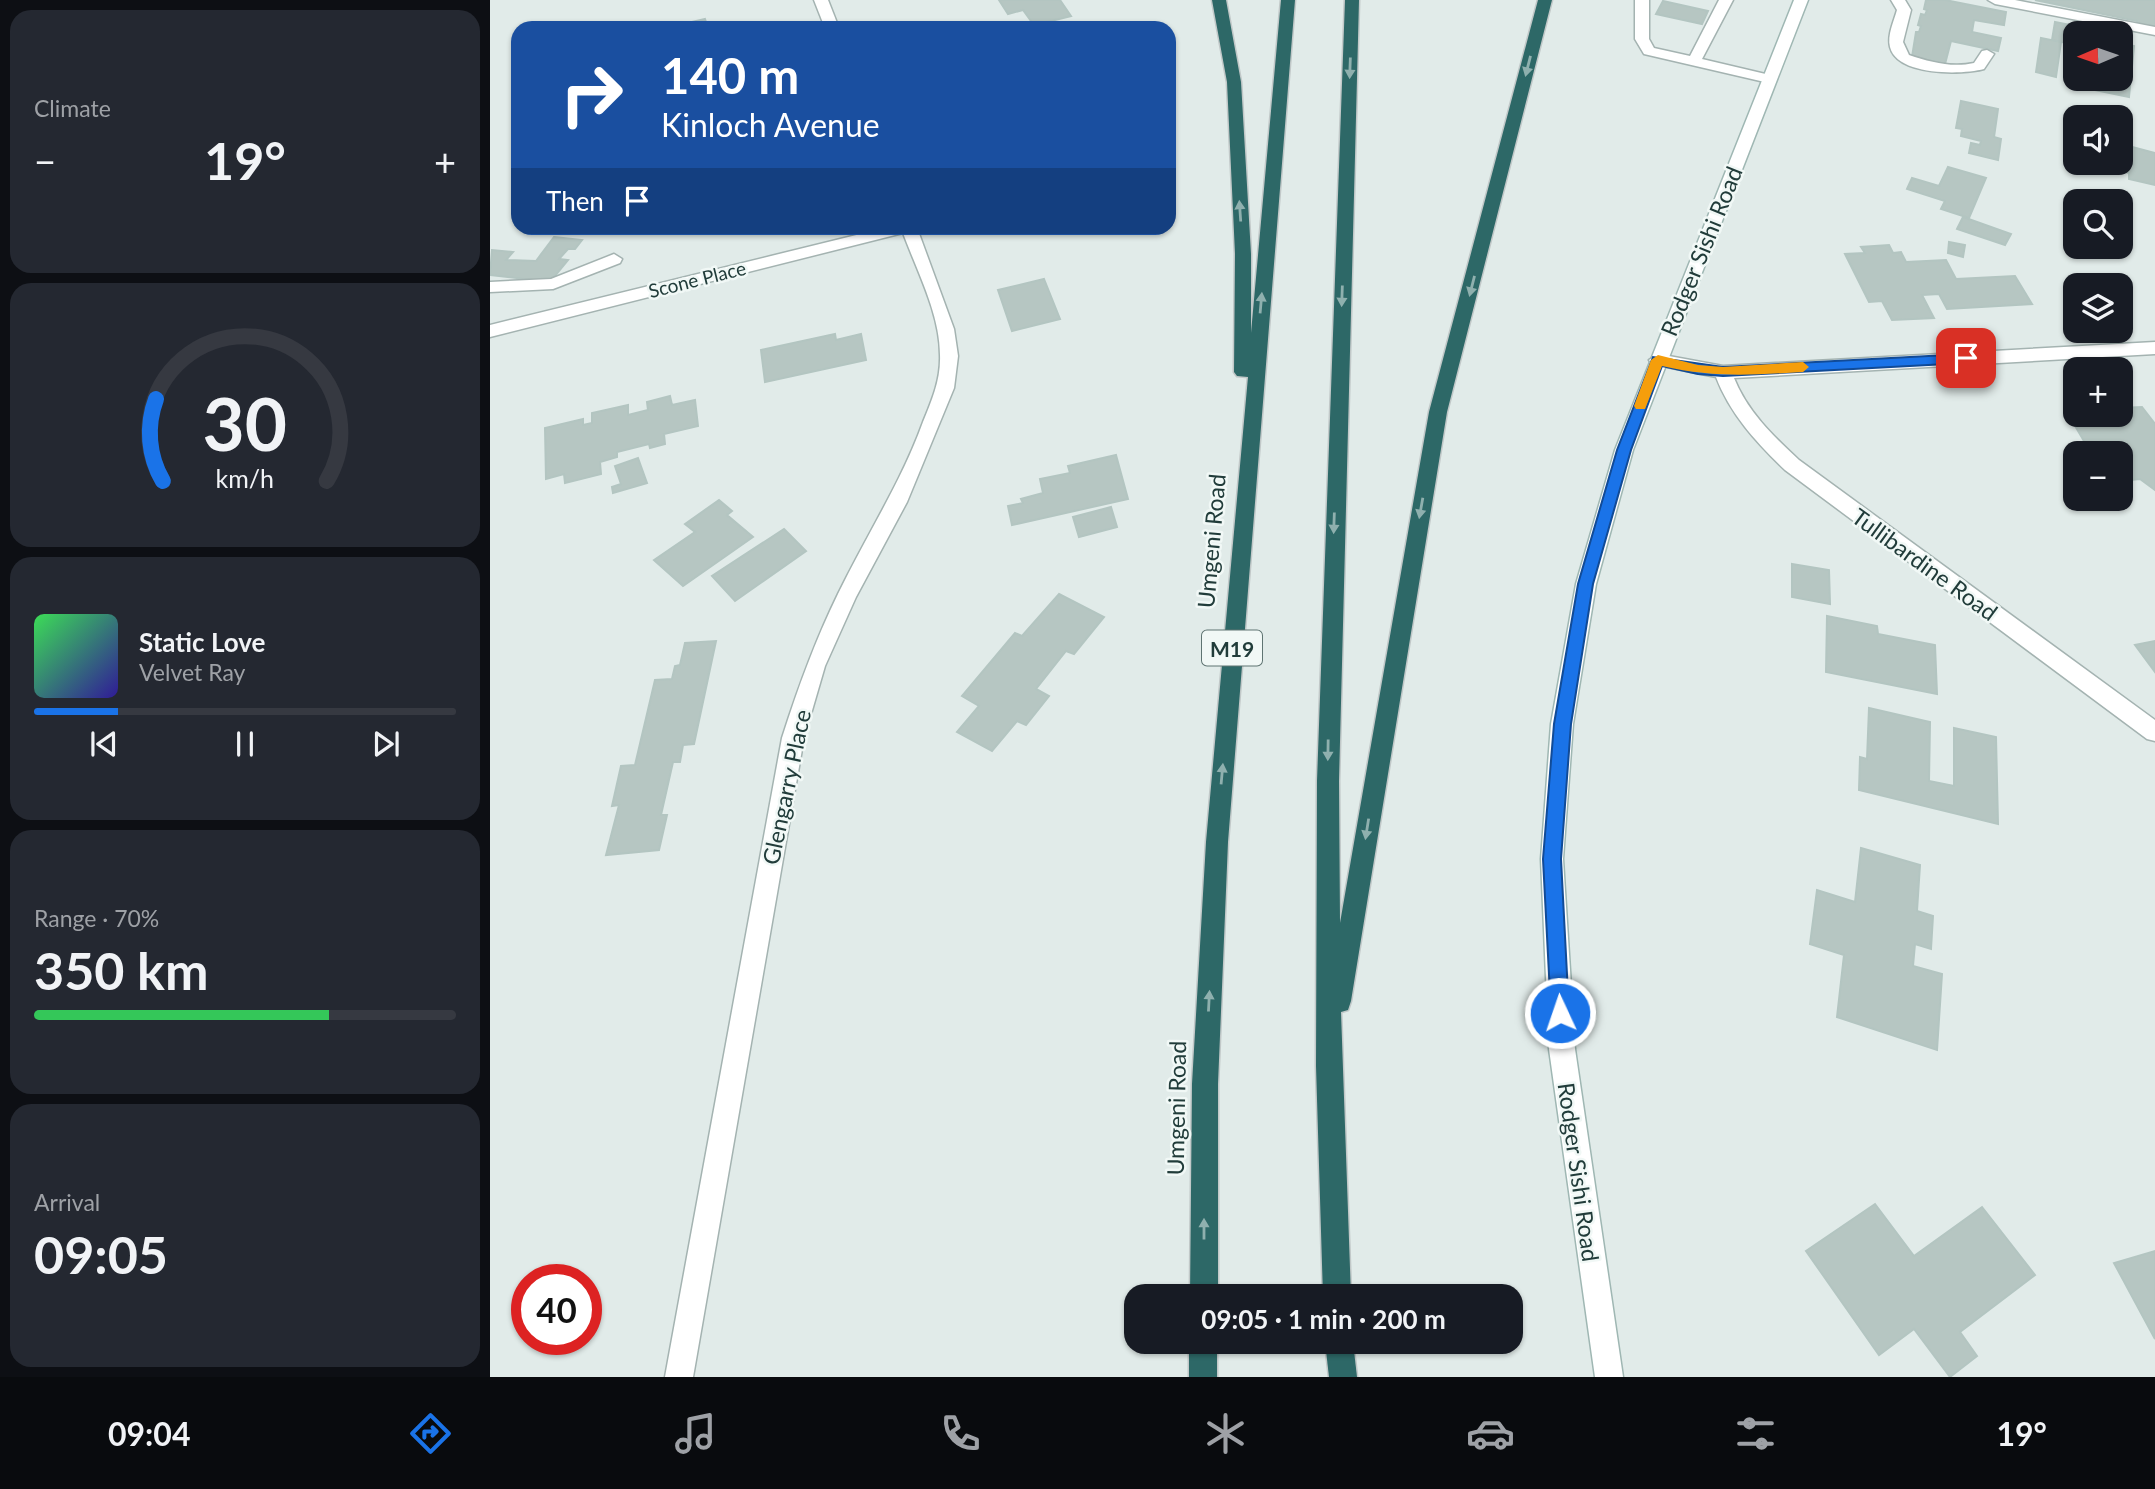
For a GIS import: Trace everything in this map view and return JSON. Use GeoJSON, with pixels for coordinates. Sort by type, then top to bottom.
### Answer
{"type":"FeatureCollection","features":[{"type":"Feature","properties":{"kind":"highway"},"geometry":{"type":"LineString","coordinates":[[1219,0],[1234,82],[1243,254],[1243,387],[1237,598]]}},
{"type":"Feature","properties":{"kind":"highway","name":"Umgeni Road"},"geometry":{"type":"LineString","coordinates":[[1204,1284],[1205,1084],[1217,842],[1287,0]]}},
{"type":"Feature","properties":{"kind":"highway"},"geometry":{"type":"LineString","coordinates":[[1337,1284],[1329,1066],[1328,767],[1352,0]]}},
{"type":"Feature","properties":{"kind":"highway"},"geometry":{"type":"LineString","coordinates":[[1329,1066],[1438,412],[1545,0]]}},
{"type":"Feature","properties":{"kind":"highway"},"geometry":{"type":"LineString","coordinates":[[1203,1354],[1203,1377]]}},
{"type":"Feature","properties":{"kind":"highway"},"geometry":{"type":"LineString","coordinates":[[1340,1354],[1343,1377]]}},
{"type":"Feature","properties":{"kind":"street"},"geometry":{"type":"LineString","coordinates":[[821,0],[829,21]]}},
{"type":"Feature","properties":{"kind":"street"},"geometry":{"type":"LineString","coordinates":[[1642,0],[1642,39],[1649,51],[1769,79]]}},
{"type":"Feature","properties":{"kind":"street"},"geometry":{"type":"LineString","coordinates":[[1693,63],[1726,0]]}},
{"type":"Feature","properties":{"kind":"street","name":"Rodger Sishi Road"},"geometry":{"type":"LineString","coordinates":[[1609,1377],[1562,1049],[1552,859],[1562,724],[1586,584],[1624,450],[1801,0]]}},
{"type":"Feature","properties":{"kind":"street"},"geometry":{"type":"LineString","coordinates":[[1898,0],[1904,10],[1896,45],[1899,54],[1904,58],[1964,69],[1979,66],[1987,54]]}},
{"type":"Feature","properties":{"kind":"street"},"geometry":{"type":"LineString","coordinates":[[1995,0],[2155,31]]}},
{"type":"Feature","properties":{"kind":"street","name":"Scone Place"},"geometry":{"type":"LineString","coordinates":[[490,331],[875,235]]}},
{"type":"Feature","properties":{"kind":"street","name":"Glengarry Place"},"geometry":{"type":"LineString","coordinates":[[679,1377],[793,738],[816,666],[847,595],[898,502],[945,388],[949,356],[946,329],[912,235]]}},
{"type":"Feature","properties":{"kind":"street"},"geometry":{"type":"LineString","coordinates":[[490,287],[553,284],[614,259]]}},
{"type":"Feature","properties":{"kind":"street"},"geometry":{"type":"LineString","coordinates":[[1658,360],[1723,372],[2155,348]]}},
{"type":"Feature","properties":{"kind":"street","name":"Tullibardine Road"},"geometry":{"type":"LineString","coordinates":[[1723,372],[1728,387],[1747,420],[1792,465],[2155,732]]}},
{"type":"Feature","properties":{"kind":"building"},"geometry":{"type":"Polygon","coordinates":[[[999,0],[1060,0],[1071,16],[1050,21],[1031,21],[1023,10],[1008,14],[999,0]]]}},
{"type":"Feature","properties":{"kind":"building"},"geometry":{"type":"Polygon","coordinates":[[[1926,0],[1945,0],[2006,12],[2004,25],[1974,20],[1972,32],[2001,38],[1998,51],[1951,41],[1945,64],[1912,57],[1916,32],[1919,32],[1921,26],[1918,25],[1921,14],[1925,15],[1927,10],[1924,9],[1926,0]]]}},
{"type":"Feature","properties":{"kind":"building"},"geometry":{"type":"Polygon","coordinates":[[[2035,0],[2155,0],[2155,28],[2137,24],[2137,21],[2035,0]]]}},
{"type":"Feature","properties":{"kind":"building"},"geometry":{"type":"Polygon","coordinates":[[[1663,1],[1708,11],[1702,24],[1656,14],[1663,1]]]}},
{"type":"Feature","properties":{"kind":"building"},"geometry":{"type":"Polygon","coordinates":[[[2055,22],[2063,24],[2063,42],[2052,40],[2055,22]]]}},
{"type":"Feature","properties":{"kind":"building"},"geometry":{"type":"Polygon","coordinates":[[[2041,38],[2061,42],[2056,77],[2036,72],[2041,38]]]}},
{"type":"Feature","properties":{"kind":"building"},"geometry":{"type":"Polygon","coordinates":[[[2100,91],[2130,91],[2129,97],[2100,91]]]}},
{"type":"Feature","properties":{"kind":"building"},"geometry":{"type":"Polygon","coordinates":[[[1961,101],[1998,109],[1994,137],[2001,139],[1998,160],[1969,153],[1971,143],[1980,145],[1981,141],[1961,136],[1962,129],[1956,128],[1961,101]]]}},
{"type":"Feature","properties":{"kind":"building"},"geometry":{"type":"Polygon","coordinates":[[[2133,147],[2155,153],[2155,185],[2129,179],[2129,175],[2133,175],[2133,147]]]}},
{"type":"Feature","properties":{"kind":"building"},"geometry":{"type":"Polygon","coordinates":[[[1948,167],[1986,178],[1969,218],[1941,209],[1945,201],[1907,189],[1912,178],[1939,186],[1948,167]]]}},
{"type":"Feature","properties":{"kind":"building"},"geometry":{"type":"Polygon","coordinates":[[[1963,217],[2011,234],[2005,245],[1957,229],[1963,217]]]}},
{"type":"Feature","properties":{"kind":"building"},"geometry":{"type":"Polygon","coordinates":[[[554,237],[582,240],[575,249],[568,249],[559,259],[568,260],[550,282],[490,275],[492,250],[513,252],[506,260],[536,261],[554,237]]]}},
{"type":"Feature","properties":{"kind":"building"},"geometry":{"type":"Polygon","coordinates":[[[1949,242],[1965,245],[1963,257],[1948,253],[1949,242]]]}},
{"type":"Feature","properties":{"kind":"building"},"geometry":{"type":"Polygon","coordinates":[[[1889,245],[1893,253],[1901,252],[1906,262],[1946,260],[1956,279],[2015,276],[2032,304],[1947,309],[1939,294],[1922,295],[1934,318],[1892,320],[1882,301],[1869,302],[1845,254],[1865,253],[1861,247],[1889,245]]]}},
{"type":"Feature","properties":{"kind":"building"},"geometry":{"type":"Polygon","coordinates":[[[1044,279],[1060,319],[1012,331],[998,290],[1044,279]]]}},
{"type":"Feature","properties":{"kind":"building"},"geometry":{"type":"Polygon","coordinates":[[[835,334],[836,340],[861,334],[866,360],[765,382],[761,350],[835,334]]]}},
{"type":"Feature","properties":{"kind":"building"},"geometry":{"type":"Polygon","coordinates":[[[670,396],[672,405],[695,400],[698,426],[664,434],[665,444],[650,448],[649,444],[617,452],[617,457],[600,462],[601,474],[565,483],[564,474],[546,479],[545,428],[583,419],[583,425],[592,423],[592,413],[628,405],[628,415],[648,410],[647,402],[670,396]]]}},
{"type":"Feature","properties":{"kind":"building"},"geometry":{"type":"Polygon","coordinates":[[[2133,407],[2142,407],[2155,424],[2155,490],[2140,479],[2133,480],[2133,441],[2084,441],[2076,427],[2133,427],[2133,407]]]}},
{"type":"Feature","properties":{"kind":"building"},"geometry":{"type":"Polygon","coordinates":[[[1116,455],[1128,499],[1012,525],[1008,506],[1023,503],[1021,499],[1043,493],[1040,479],[1070,473],[1068,466],[1116,455]]]}},
{"type":"Feature","properties":{"kind":"building"},"geometry":{"type":"Polygon","coordinates":[[[638,458],[647,483],[613,493],[612,487],[621,484],[615,466],[638,458]]]}},
{"type":"Feature","properties":{"kind":"building"},"geometry":{"type":"Polygon","coordinates":[[[719,500],[732,511],[727,515],[753,537],[683,586],[654,560],[695,532],[685,524],[719,500]]]}},
{"type":"Feature","properties":{"kind":"building"},"geometry":{"type":"Polygon","coordinates":[[[1111,507],[1117,527],[1079,537],[1073,517],[1111,507]]]}},
{"type":"Feature","properties":{"kind":"building"},"geometry":{"type":"Polygon","coordinates":[[[784,529],[806,551],[735,601],[712,576],[784,529]]]}},
{"type":"Feature","properties":{"kind":"building"},"geometry":{"type":"Polygon","coordinates":[[[1792,564],[1829,570],[1830,604],[1792,597],[1792,564]]]}},
{"type":"Feature","properties":{"kind":"building"},"geometry":{"type":"Polygon","coordinates":[[[1059,594],[1104,617],[1074,654],[1066,651],[1036,689],[1049,696],[1026,725],[1017,721],[992,751],[957,732],[979,706],[962,696],[1015,633],[1022,636],[1059,594]]]}},
{"type":"Feature","properties":{"kind":"building"},"geometry":{"type":"Polygon","coordinates":[[[1827,616],[1877,626],[1878,634],[1935,645],[1937,694],[1826,672],[1827,616]]]}},
{"type":"Feature","properties":{"kind":"building"},"geometry":{"type":"Polygon","coordinates":[[[716,641],[694,744],[683,745],[680,762],[673,762],[661,815],[667,815],[659,850],[606,855],[619,805],[612,806],[621,766],[635,765],[655,680],[672,679],[675,666],[680,665],[685,643],[716,641]]]}},
{"type":"Feature","properties":{"kind":"building"},"geometry":{"type":"Polygon","coordinates":[[[2155,641],[2155,672],[2135,645],[2155,641]]]}},
{"type":"Feature","properties":{"kind":"building"},"geometry":{"type":"Polygon","coordinates":[[[1869,708],[1930,722],[1929,781],[1954,786],[1954,728],[1996,737],[1998,824],[1859,790],[1860,757],[1867,759],[1869,708]]]}},
{"type":"Feature","properties":{"kind":"building"},"geometry":{"type":"Polygon","coordinates":[[[1861,848],[1920,865],[1917,911],[1933,916],[1931,949],[1915,944],[1913,966],[1942,974],[1937,1050],[1837,1017],[1844,955],[1810,944],[1817,890],[1855,902],[1861,848]]]}},
{"type":"Feature","properties":{"kind":"building"},"geometry":{"type":"Polygon","coordinates":[[[1875,1204],[1914,1256],[1982,1207],[2035,1275],[1960,1332],[1977,1356],[1950,1377],[1914,1329],[1879,1355],[1806,1251],[1875,1204]]]}},
{"type":"Feature","properties":{"kind":"building"},"geometry":{"type":"Polygon","coordinates":[[[2155,1251],[2155,1339],[2114,1263],[2155,1251]]]}},
{"type":"Feature","properties":{"kind":"slow traffic"},"geometry":{"type":"LineString","coordinates":[[1640,406],[1658,360],[1723,372],[1803,367]]}},
{"type":"Feature","properties":{"kind":"route"},"geometry":{"type":"LineString","coordinates":[[1560,1013],[1552,859],[1562,724],[1586,584],[1624,450],[1658,360],[1723,372],[1966,358]]}}]}
